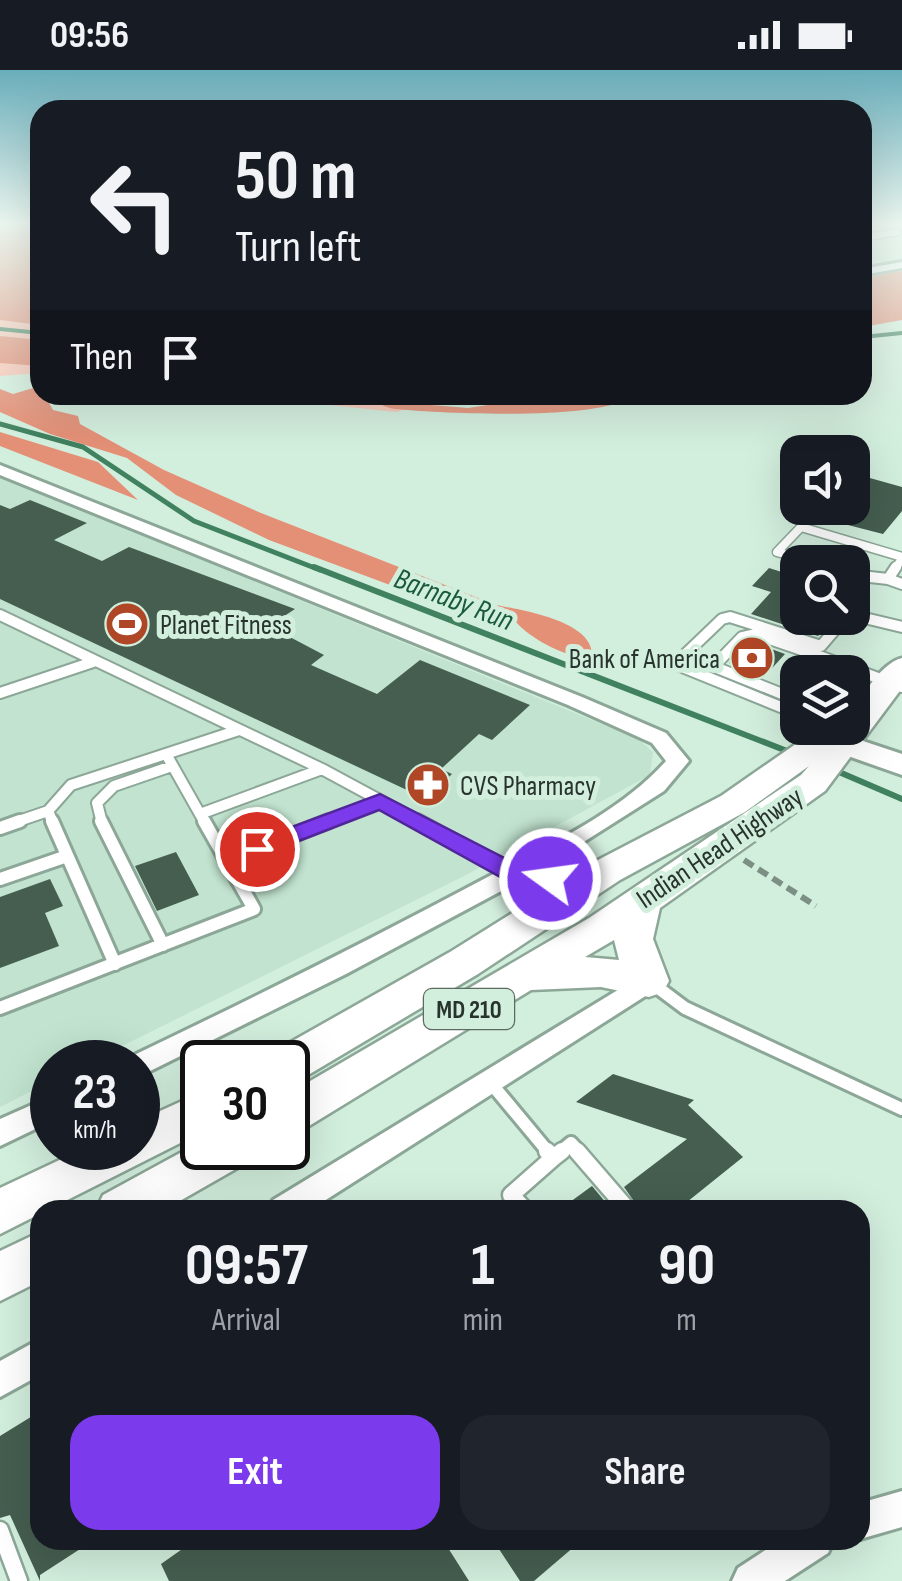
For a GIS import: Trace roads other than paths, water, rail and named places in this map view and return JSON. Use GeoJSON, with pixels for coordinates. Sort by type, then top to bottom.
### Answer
{"type":"FeatureCollection","features":[{"type":"Feature","properties":{"kind":"main road"},"geometry":{"type":"LineString","coordinates":[[898,679],[831,748],[902,766]]}},
{"type":"Feature","properties":{"kind":"main road","name":"Indian Head Highway"},"geometry":{"type":"LineString","coordinates":[[310,1052],[464,963],[607,871],[831,748]]}},
{"type":"Feature","properties":{"kind":"main road","name":"Indian Head Highway"},"geometry":{"type":"LineString","coordinates":[[310,1103],[603,928],[831,748]]}},
{"type":"Feature","properties":{"kind":"main road"},"geometry":{"type":"LineString","coordinates":[[645,896],[631,935],[634,954],[649,982]]}},
{"type":"Feature","properties":{"kind":"main road"},"geometry":{"type":"LineString","coordinates":[[524,976],[601,972],[649,982]]}},
{"type":"Feature","properties":{"kind":"main road"},"geometry":{"type":"LineString","coordinates":[[0,1212],[85,1170]]}},
{"type":"Feature","properties":{"kind":"main road"},"geometry":{"type":"LineString","coordinates":[[138,1200],[192,1170]]}},
{"type":"Feature","properties":{"kind":"main road"},"geometry":{"type":"LineString","coordinates":[[0,1277],[30,1260]]}},
{"type":"Feature","properties":{"kind":"street"},"geometry":{"type":"LineString","coordinates":[[0,470],[575,701],[659,738],[674,752],[677,768],[635,804],[512,873],[160,1055]]}},
{"type":"Feature","properties":{"kind":"street"},"geometry":{"type":"LineString","coordinates":[[512,873],[550,879],[607,871]]}},
{"type":"Feature","properties":{"kind":"street"},"geometry":{"type":"LineString","coordinates":[[300,1200],[649,982]]}},
{"type":"Feature","properties":{"kind":"street"},"geometry":{"type":"LineString","coordinates":[[0,1134],[30,1119]]}},
{"type":"Feature","properties":{"kind":"street"},"geometry":{"type":"LineString","coordinates":[[0,1380],[30,1362]]}},
{"type":"Feature","properties":{"kind":"street"},"geometry":{"type":"LineString","coordinates":[[870,1518],[902,1509]]}},
{"type":"Feature","properties":{"kind":"street"},"geometry":{"type":"LineString","coordinates":[[751,1581],[793,1550]]}},
{"type":"Feature","properties":{"kind":"lane"},"geometry":{"type":"LineString","coordinates":[[784,545],[802,527],[860,545]]}},
{"type":"Feature","properties":{"kind":"lane"},"geometry":{"type":"LineString","coordinates":[[870,548],[902,558],[888,579]]}},
{"type":"Feature","properties":{"kind":"lane"},"geometry":{"type":"LineString","coordinates":[[870,577],[902,584]]}},
{"type":"Feature","properties":{"kind":"lane"},"geometry":{"type":"LineString","coordinates":[[870,614],[902,627]]}},
{"type":"Feature","properties":{"kind":"lane"},"geometry":{"type":"LineString","coordinates":[[0,616],[322,769],[512,873]]}},
{"type":"Feature","properties":{"kind":"lane"},"geometry":{"type":"LineString","coordinates":[[778,707],[678,669],[675,664],[730,617],[780,633]]}},
{"type":"Feature","properties":{"kind":"lane"},"geometry":{"type":"LineString","coordinates":[[715,665],[742,637],[755,634],[816,655]]}},
{"type":"Feature","properties":{"kind":"lane"},"geometry":{"type":"LineString","coordinates":[[786,635],[821,646],[830,635]]}},
{"type":"Feature","properties":{"kind":"lane"},"geometry":{"type":"LineString","coordinates":[[685,655],[780,693]]}},
{"type":"Feature","properties":{"kind":"lane"},"geometry":{"type":"LineString","coordinates":[[0,693],[94,662]]}},
{"type":"Feature","properties":{"kind":"lane"},"geometry":{"type":"LineString","coordinates":[[870,671],[898,679]]}},
{"type":"Feature","properties":{"kind":"lane"},"geometry":{"type":"LineString","coordinates":[[163,944],[98,815],[97,803],[114,786],[239,730]]}},
{"type":"Feature","properties":{"kind":"lane"},"geometry":{"type":"LineString","coordinates":[[0,828],[48,812],[71,785],[169,760]]}},
{"type":"Feature","properties":{"kind":"lane"},"geometry":{"type":"LineString","coordinates":[[0,1008],[254,909],[169,760]]}},
{"type":"Feature","properties":{"kind":"lane"},"geometry":{"type":"LineString","coordinates":[[200,814],[322,769]]}},
{"type":"Feature","properties":{"kind":"lane"},"geometry":{"type":"LineString","coordinates":[[226,861],[380,801]]}},
{"type":"Feature","properties":{"kind":"lane"},"geometry":{"type":"LineString","coordinates":[[48,812],[114,964]]}},
{"type":"Feature","properties":{"kind":"lane"},"geometry":{"type":"LineString","coordinates":[[0,880],[68,856]]}},
{"type":"Feature","properties":{"kind":"lane"},"geometry":{"type":"LineString","coordinates":[[649,982],[685,1008],[902,1109]]}},
{"type":"Feature","properties":{"kind":"lane"},"geometry":{"type":"LineString","coordinates":[[490,1082],[553,1158]]}},
{"type":"Feature","properties":{"kind":"lane"},"geometry":{"type":"LineString","coordinates":[[516,1200],[512,1195],[570,1142],[619,1200]]}},
{"type":"Feature","properties":{"kind":"lane"},"geometry":{"type":"LineString","coordinates":[[0,1530],[19,1581]]}},
{"type":"Feature","properties":{"kind":"waterway"},"geometry":{"type":"LineString","coordinates":[[0,329],[30,332]]}},
{"type":"Feature","properties":{"kind":"waterway"},"geometry":{"type":"LineString","coordinates":[[872,336],[902,333]]}},
{"type":"Feature","properties":{"kind":"waterway","name":"Barnaby Run"},"geometry":{"type":"LineString","coordinates":[[0,424],[83,447],[194,521],[320,570]]}},
{"type":"Feature","properties":{"kind":"waterway","name":"Barnaby Run"},"geometry":{"type":"LineString","coordinates":[[314,567],[792,753]]}},
{"type":"Feature","properties":{"kind":"waterway","name":"Barnaby Run"},"geometry":{"type":"LineString","coordinates":[[832,769],[902,799]]}},
{"type":"Feature","properties":{"kind":"place","name":"Planet Fitness"},"geometry":{"type":"Point","coordinates":[127,624]}},
{"type":"Feature","properties":{"kind":"place","name":"Bank of America"},"geometry":{"type":"Point","coordinates":[752,658]}},
{"type":"Feature","properties":{"kind":"place","name":"CVS Pharmacy"},"geometry":{"type":"Point","coordinates":[428,785]}}]}
